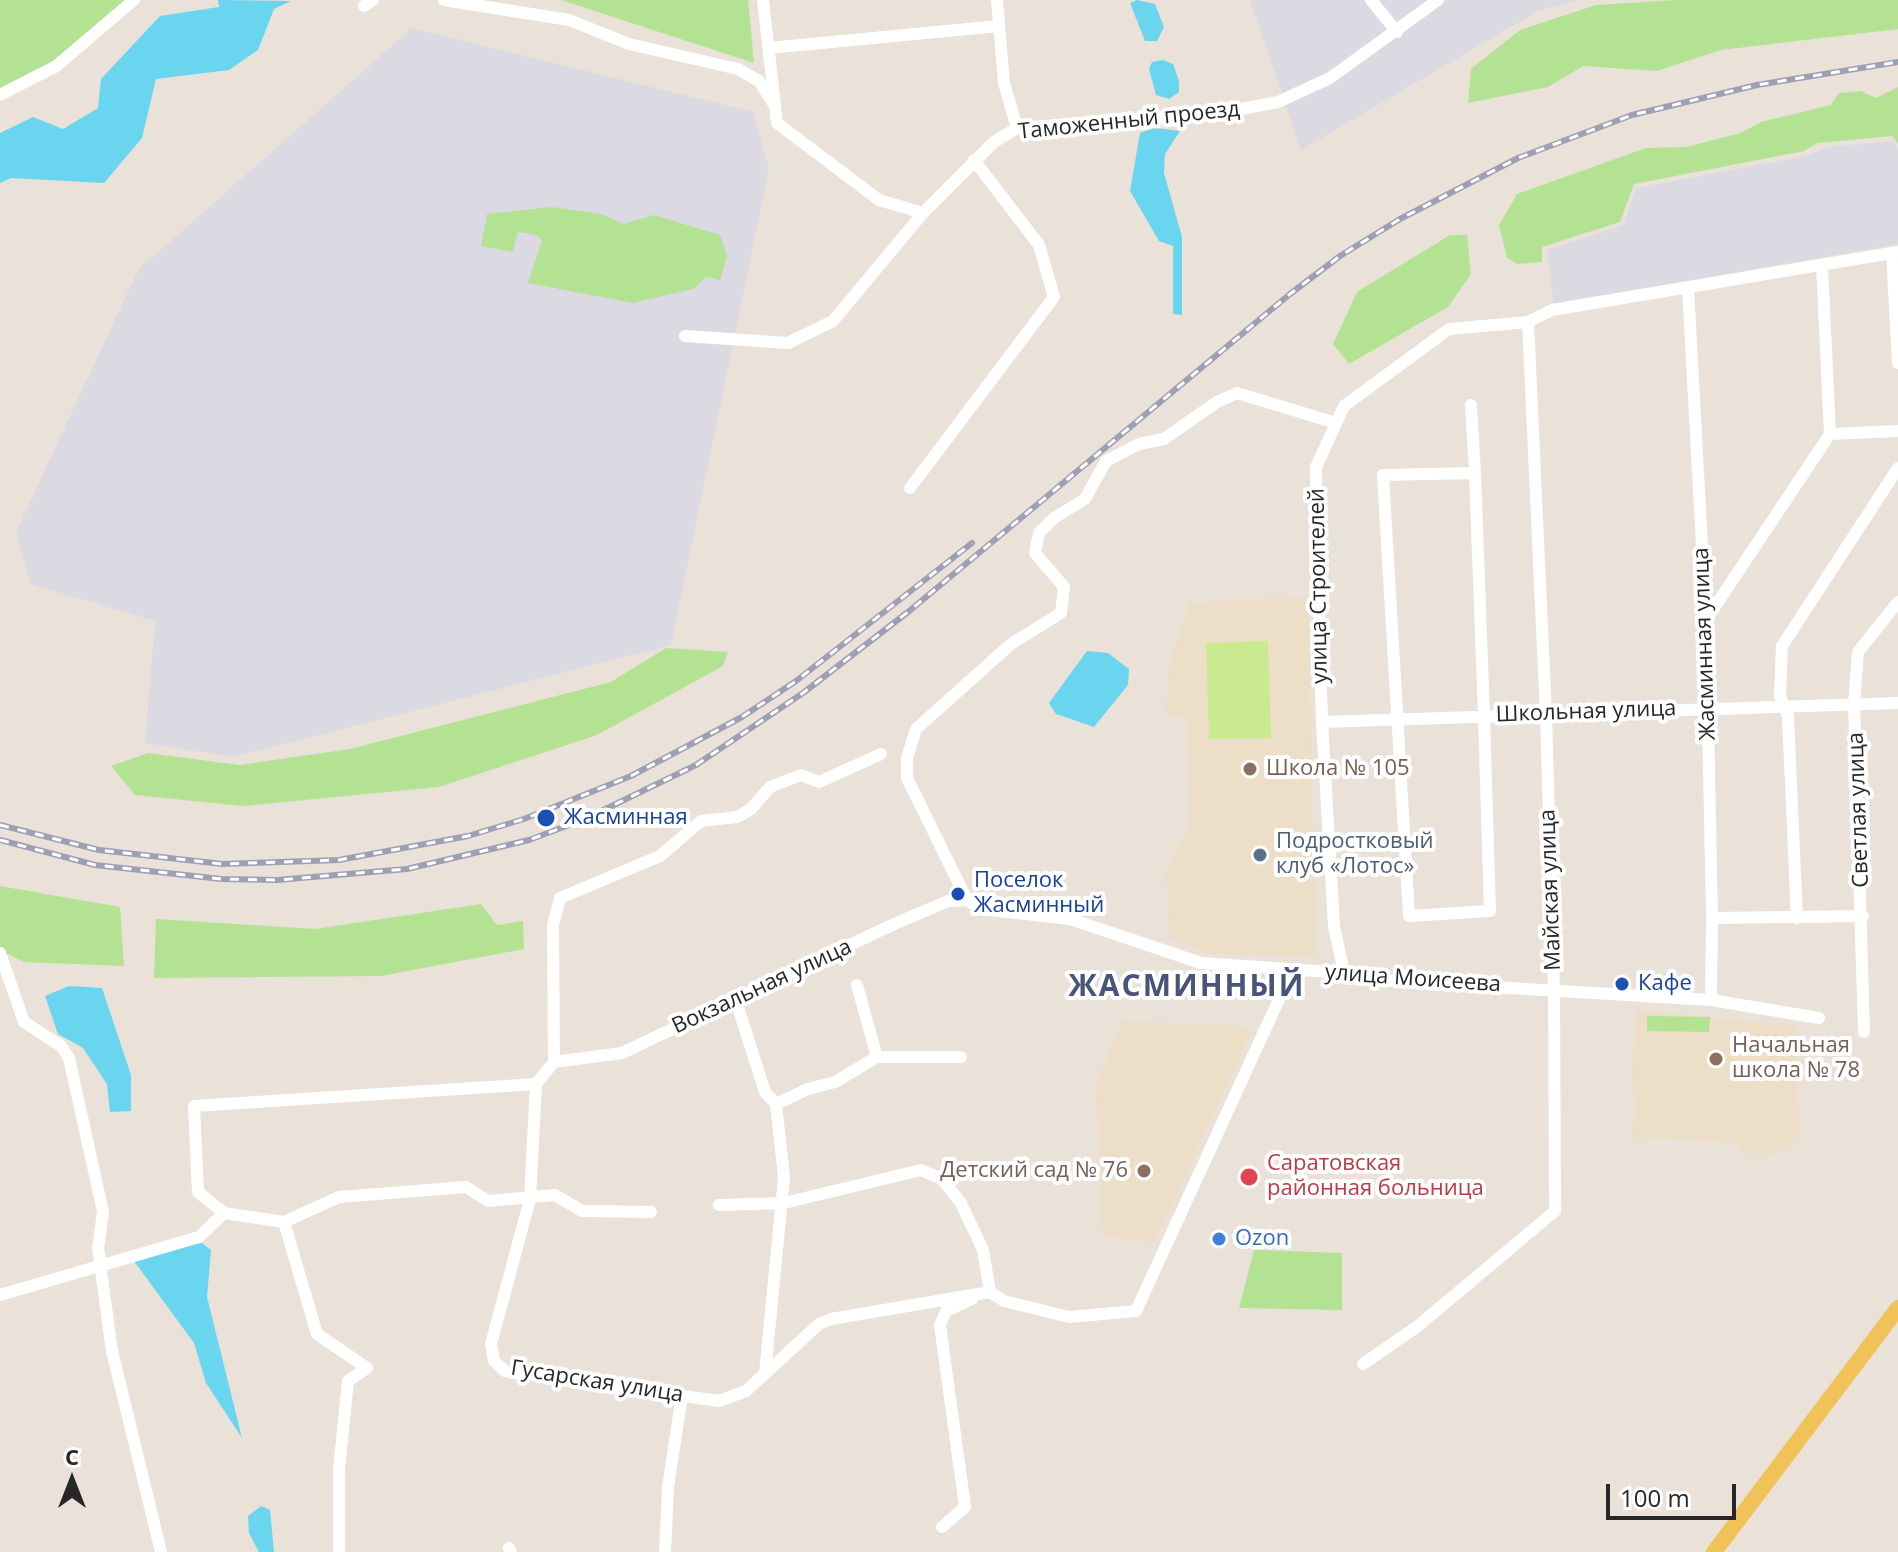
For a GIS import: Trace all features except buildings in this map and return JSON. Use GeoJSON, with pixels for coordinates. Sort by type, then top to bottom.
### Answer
{"type":"FeatureCollection","features":[{"type":"Feature","properties":{"kind":"main road"},"geometry":{"type":"LineString","coordinates":[[1714,1552],[1898,1308]]}},
{"type":"Feature","properties":{"kind":"street"},"geometry":{"type":"LineString","coordinates":[[0,95],[55,67],[134,0]]}},
{"type":"Feature","properties":{"kind":"street"},"geometry":{"type":"LineString","coordinates":[[444,0],[569,20],[629,44],[738,69],[759,81],[775,106]]}},
{"type":"Feature","properties":{"kind":"street"},"geometry":{"type":"LineString","coordinates":[[763,0],[777,123],[879,200],[923,213]]}},
{"type":"Feature","properties":{"kind":"street"},"geometry":{"type":"LineString","coordinates":[[997,0],[1004,83],[1017,128]]}},
{"type":"Feature","properties":{"kind":"street"},"geometry":{"type":"LineString","coordinates":[[1371,0],[1397,32]]}},
{"type":"Feature","properties":{"kind":"street","name":"Таможенный проезд"},"geometry":{"type":"LineString","coordinates":[[685,336],[788,343],[833,321],[923,213],[974,160],[1017,128],[1220,113],[1278,102],[1330,78],[1438,0]]}},
{"type":"Feature","properties":{"kind":"street"},"geometry":{"type":"LineString","coordinates":[[769,48],[999,26]]}},
{"type":"Feature","properties":{"kind":"street"},"geometry":{"type":"LineString","coordinates":[[910,488],[1054,297],[1039,245],[974,160]]}},
{"type":"Feature","properties":{"kind":"street"},"geometry":{"type":"LineString","coordinates":[[1895,253],[1898,363]]}},
{"type":"Feature","properties":{"kind":"street","name":"улица Строителей"},"geometry":{"type":"LineString","coordinates":[[1344,973],[1334,926],[1322,722],[1316,467],[1344,406],[1449,329],[1528,322],[1552,310],[1895,253]]}},
{"type":"Feature","properties":{"kind":"street"},"geometry":{"type":"LineString","coordinates":[[1706,620],[1830,434],[1822,266]]}},
{"type":"Feature","properties":{"kind":"street","name":"Жасминная улица"},"geometry":{"type":"LineString","coordinates":[[1688,288],[1706,620],[1711,1000]]}},
{"type":"Feature","properties":{"kind":"street","name":"Майская улица"},"geometry":{"type":"LineString","coordinates":[[1363,1364],[1418,1326],[1555,1211],[1554,989],[1546,714],[1528,322]]}},
{"type":"Feature","properties":{"kind":"street"},"geometry":{"type":"LineString","coordinates":[[967,900],[907,778],[907,758],[916,729],[1011,644],[1061,613],[1064,587],[1035,553],[1039,533],[1054,518],[1085,499],[1106,461],[1139,444],[1164,439],[1217,402],[1237,393],[1336,423]]}},
{"type":"Feature","properties":{"kind":"street"},"geometry":{"type":"LineString","coordinates":[[1471,405],[1475,473],[1490,911],[1409,916],[1383,475],[1475,473]]}},
{"type":"Feature","properties":{"kind":"street"},"geometry":{"type":"LineString","coordinates":[[1830,434],[1898,431]]}},
{"type":"Feature","properties":{"kind":"street"},"geometry":{"type":"LineString","coordinates":[[1797,918],[1788,716],[1782,705],[1782,646],[1898,468]]}},
{"type":"Feature","properties":{"kind":"street","name":"Светлая улица"},"geometry":{"type":"LineString","coordinates":[[1864,1032],[1863,916],[1854,704],[1858,652],[1898,602]]}},
{"type":"Feature","properties":{"kind":"street","name":"Школьная улица"},"geometry":{"type":"LineString","coordinates":[[1322,722],[1898,703]]}},
{"type":"Feature","properties":{"kind":"street"},"geometry":{"type":"LineString","coordinates":[[530,1199],[536,1084],[554,1062],[553,925],[560,898],[660,856],[701,821],[737,817],[751,809],[770,787],[801,775],[819,782],[881,754]]}},
{"type":"Feature","properties":{"kind":"street","name":"улица Моисеева"},"geometry":{"type":"LineString","coordinates":[[967,900],[981,909],[1070,919],[1201,963],[1344,973],[1392,981],[1711,1000],[1819,1018]]}},
{"type":"Feature","properties":{"kind":"street","name":"Вокзальная улица"},"geometry":{"type":"LineString","coordinates":[[554,1062],[622,1053],[892,925],[948,901],[967,900]]}},
{"type":"Feature","properties":{"kind":"street"},"geometry":{"type":"LineString","coordinates":[[1712,918],[1863,916]]}},
{"type":"Feature","properties":{"kind":"street"},"geometry":{"type":"LineString","coordinates":[[0,953],[24,1022],[61,1046],[69,1058],[103,1212],[99,1264],[112,1351],[161,1552]]}},
{"type":"Feature","properties":{"kind":"street"},"geometry":{"type":"LineString","coordinates":[[765,1373],[819,1324],[877,1310],[990,1292],[1004,1301],[1069,1317],[1136,1311],[1292,971]]}},
{"type":"Feature","properties":{"kind":"street"},"geometry":{"type":"LineString","coordinates":[[857,985],[877,1057]]}},
{"type":"Feature","properties":{"kind":"street"},"geometry":{"type":"LineString","coordinates":[[736,1001],[765,1092],[776,1104],[784,1203],[765,1373]]}},
{"type":"Feature","properties":{"kind":"street"},"geometry":{"type":"LineString","coordinates":[[776,1104],[808,1089],[835,1082],[877,1057],[961,1057]]}},
{"type":"Feature","properties":{"kind":"street"},"geometry":{"type":"LineString","coordinates":[[536,1084],[194,1106],[198,1192],[224,1213],[284,1222],[339,1197],[466,1187],[488,1201],[555,1195],[582,1211],[651,1212]]}},
{"type":"Feature","properties":{"kind":"street"},"geometry":{"type":"LineString","coordinates":[[719,1205],[784,1203],[921,1170],[942,1179],[961,1203],[983,1250],[990,1292]]}},
{"type":"Feature","properties":{"kind":"street","name":"Гусарская улица"},"geometry":{"type":"LineString","coordinates":[[530,1199],[491,1344],[494,1361],[505,1371],[719,1401],[746,1391],[765,1373]]}},
{"type":"Feature","properties":{"kind":"street"},"geometry":{"type":"LineString","coordinates":[[0,1295],[199,1237],[224,1213]]}},
{"type":"Feature","properties":{"kind":"street"},"geometry":{"type":"LineString","coordinates":[[284,1222],[317,1334],[367,1368],[348,1381],[339,1469],[339,1552]]}},
{"type":"Feature","properties":{"kind":"street"},"geometry":{"type":"LineString","coordinates":[[942,1527],[965,1507],[940,1325],[946,1311],[990,1292]]}},
{"type":"Feature","properties":{"kind":"street"},"geometry":{"type":"LineString","coordinates":[[665,1552],[668,1487],[682,1395]]}},
{"type":"Feature","properties":{"kind":"shaded area"},"geometry":{"type":"Polygon","coordinates":[[[1250,0],[1577,0],[1538,11],[1301,150],[1250,0]]]}},
{"type":"Feature","properties":{"kind":"shaded area"},"geometry":{"type":"Polygon","coordinates":[[[412,28],[753,112],[769,169],[671,645],[233,757],[145,743],[155,621],[30,584],[16,532],[138,270],[412,28]]]}},
{"type":"Feature","properties":{"kind":"shaded area"},"geometry":{"type":"Polygon","coordinates":[[[1894,141],[1898,150],[1898,244],[1554,304],[1547,250],[1623,225],[1636,188],[1806,156],[1828,147],[1894,141]]]}},
{"type":"Feature","properties":{"kind":"shaded area","name":"Школа № 105"},"geometry":{"type":"Polygon","coordinates":[[[1308,597],[1316,956],[1208,954],[1170,938],[1166,870],[1190,822],[1187,717],[1166,715],[1169,669],[1189,603],[1308,597]]]}},
{"type":"Feature","properties":{"kind":"shaded area","name":"Начальная школа № 78"},"geometry":{"type":"Polygon","coordinates":[[[1635,1010],[1797,1026],[1799,1136],[1778,1154],[1739,1153],[1738,1143],[1632,1137],[1637,1093],[1632,1092],[1635,1010]]]}},
{"type":"Feature","properties":{"kind":"shaded area","name":"Детский сад № 76"},"geometry":{"type":"Polygon","coordinates":[[[1122,1021],[1239,1026],[1251,1033],[1155,1242],[1103,1236],[1096,1085],[1122,1021]]]}},
{"type":"Feature","properties":{"kind":"green space"},"geometry":{"type":"Polygon","coordinates":[[[0,0],[126,0],[64,55],[0,88],[0,0]]]}},
{"type":"Feature","properties":{"kind":"green space"},"geometry":{"type":"Polygon","coordinates":[[[561,0],[748,0],[754,63],[561,0]]]}},
{"type":"Feature","properties":{"kind":"green space"},"geometry":{"type":"Polygon","coordinates":[[[1677,0],[1898,0],[1898,29],[1721,50],[1657,71],[1583,66],[1548,87],[1468,103],[1471,69],[1520,30],[1596,5],[1677,0]]]}},
{"type":"Feature","properties":{"kind":"green space"},"geometry":{"type":"Polygon","coordinates":[[[1898,87],[1898,144],[1892,136],[1817,143],[1804,151],[1634,184],[1620,222],[1542,247],[1542,262],[1517,264],[1507,258],[1499,225],[1517,194],[1646,148],[1686,147],[1741,133],[1761,122],[1831,105],[1839,93],[1861,91],[1876,98],[1898,87]]]}},
{"type":"Feature","properties":{"kind":"green space"},"geometry":{"type":"Polygon","coordinates":[[[552,207],[601,214],[624,224],[654,215],[720,235],[727,256],[720,280],[706,277],[693,289],[633,303],[528,283],[542,240],[536,235],[518,232],[513,252],[481,246],[487,214],[552,207]]]}},
{"type":"Feature","properties":{"kind":"green space"},"geometry":{"type":"Polygon","coordinates":[[[1450,235],[1467,235],[1471,274],[1448,307],[1349,364],[1333,344],[1357,292],[1450,235]]]}},
{"type":"Feature","properties":{"kind":"green space"},"geometry":{"type":"Polygon","coordinates":[[[1268,641],[1271,738],[1209,739],[1206,643],[1268,641]]]}},
{"type":"Feature","properties":{"kind":"green space"},"geometry":{"type":"Polygon","coordinates":[[[666,648],[728,652],[723,666],[597,735],[439,787],[243,806],[135,795],[111,766],[148,753],[239,765],[350,749],[611,682],[666,648]]]}},
{"type":"Feature","properties":{"kind":"green space"},"geometry":{"type":"Polygon","coordinates":[[[0,886],[120,907],[124,966],[24,962],[0,950],[0,886]]]}},
{"type":"Feature","properties":{"kind":"green space"},"geometry":{"type":"Polygon","coordinates":[[[481,904],[497,925],[523,921],[524,949],[381,976],[154,978],[156,919],[315,929],[481,904]]]}},
{"type":"Feature","properties":{"kind":"green space"},"geometry":{"type":"Polygon","coordinates":[[[1647,1016],[1710,1017],[1709,1032],[1647,1031],[1647,1016]]]}},
{"type":"Feature","properties":{"kind":"green space"},"geometry":{"type":"Polygon","coordinates":[[[1254,1250],[1342,1253],[1342,1310],[1239,1308],[1254,1250]]]}},
{"type":"Feature","properties":{"kind":"water"},"geometry":{"type":"Polygon","coordinates":[[[218,0],[291,1],[274,9],[258,50],[229,70],[156,79],[142,138],[104,183],[11,178],[0,183],[0,133],[33,117],[63,129],[98,108],[101,79],[160,16],[219,7],[218,0]]]}},
{"type":"Feature","properties":{"kind":"water"},"geometry":{"type":"Polygon","coordinates":[[[1137,0],[1155,4],[1164,27],[1157,41],[1145,41],[1130,3],[1137,0]]]}},
{"type":"Feature","properties":{"kind":"water"},"geometry":{"type":"Polygon","coordinates":[[[1163,60],[1173,64],[1179,81],[1179,92],[1169,99],[1156,95],[1149,69],[1152,62],[1163,60]]]}},
{"type":"Feature","properties":{"kind":"water"},"geometry":{"type":"Polygon","coordinates":[[[1155,128],[1180,131],[1165,154],[1164,173],[1182,237],[1182,315],[1173,314],[1173,246],[1159,241],[1130,191],[1140,133],[1155,128]]]}},
{"type":"Feature","properties":{"kind":"water"},"geometry":{"type":"Polygon","coordinates":[[[1087,651],[1108,653],[1129,669],[1128,685],[1094,727],[1056,714],[1049,703],[1087,651]]]}},
{"type":"Feature","properties":{"kind":"water"},"geometry":{"type":"Polygon","coordinates":[[[69,986],[102,988],[131,1075],[131,1111],[110,1112],[107,1084],[83,1048],[58,1034],[45,996],[69,986]]]}},
{"type":"Feature","properties":{"kind":"water"},"geometry":{"type":"Polygon","coordinates":[[[202,1243],[211,1250],[207,1297],[242,1438],[206,1383],[194,1343],[134,1261],[158,1250],[202,1243]]]}},
{"type":"Feature","properties":{"kind":"water"},"geometry":{"type":"Polygon","coordinates":[[[261,1506],[270,1510],[274,1552],[259,1552],[249,1533],[248,1516],[261,1506]]]}},
{"type":"Feature","properties":{"kind":"railway"},"geometry":{"type":"LineString","coordinates":[[0,840],[95,865],[221,879],[277,880],[407,869],[529,840],[585,819],[696,765],[803,693],[908,612],[1290,294],[1340,256],[1400,219],[1518,158],[1632,115],[1757,85],[1898,62]]}},
{"type":"Feature","properties":{"kind":"railway"},"geometry":{"type":"LineString","coordinates":[[0,825],[99,850],[222,864],[339,860],[468,836],[524,819],[631,776],[742,717],[796,681],[972,543]]}},
{"type":"Feature","properties":{"kind":"place","name":"Школа № 105"},"geometry":{"type":"Point","coordinates":[1250,769]}},
{"type":"Feature","properties":{"kind":"place","name":"Жасминная"},"geometry":{"type":"Point","coordinates":[546,818]}},
{"type":"Feature","properties":{"kind":"place","name":"Подростковый клуб «Лотос»"},"geometry":{"type":"Point","coordinates":[1260,855]}},
{"type":"Feature","properties":{"kind":"place","name":"Поселок Жасминный"},"geometry":{"type":"Point","coordinates":[958,894]}},
{"type":"Feature","properties":{"kind":"place","name":"Кафе"},"geometry":{"type":"Point","coordinates":[1622,984]}},
{"type":"Feature","properties":{"kind":"place","name":"Начальная школа № 78"},"geometry":{"type":"Point","coordinates":[1716,1059]}},
{"type":"Feature","properties":{"kind":"place","name":"Детский сад № 76"},"geometry":{"type":"Point","coordinates":[1144,1171]}},
{"type":"Feature","properties":{"kind":"place","name":"Саратовская районная больница"},"geometry":{"type":"Point","coordinates":[1249,1177]}},
{"type":"Feature","properties":{"kind":"place","name":"Ozon"},"geometry":{"type":"Point","coordinates":[1219,1239]}},
{"type":"Feature","properties":{"kind":"district","name":"ЖАСМИННЫЙ"},"geometry":{"type":"Point","coordinates":[1187,987]}}]}
